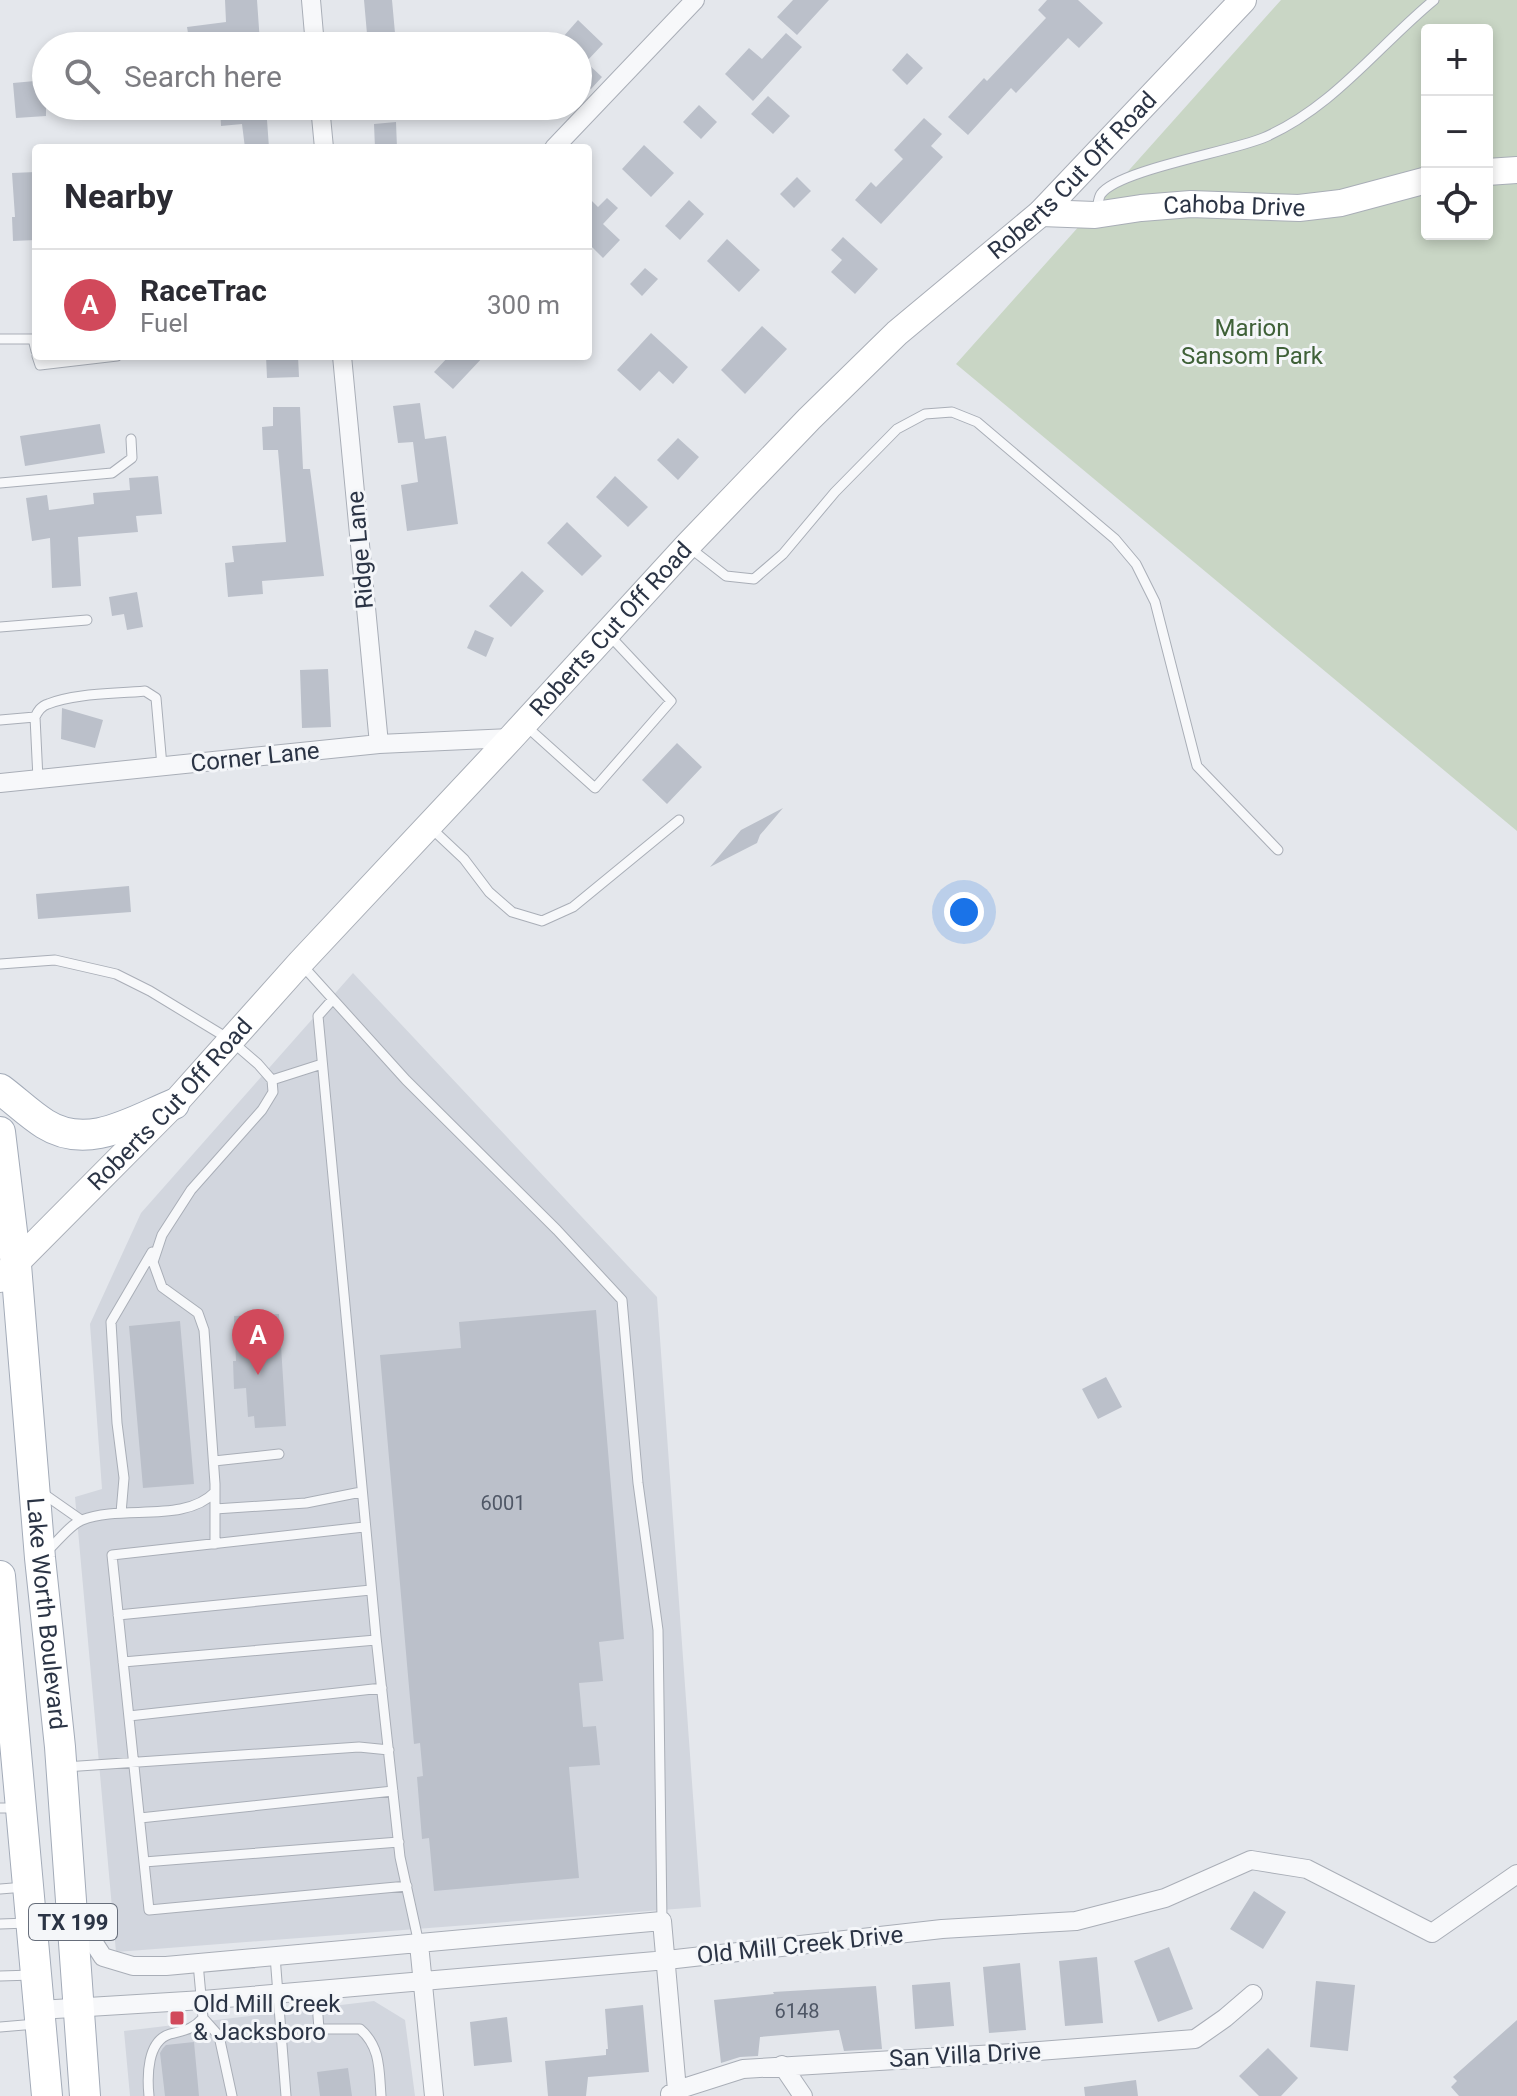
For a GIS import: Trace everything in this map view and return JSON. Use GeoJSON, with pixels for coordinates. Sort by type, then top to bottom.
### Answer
{"type":"FeatureCollection","features":[{"type":"Feature","properties":{"kind":"main road"},"geometry":{"type":"LineString","coordinates":[[0,1089],[45,1124],[66,1134],[83,1137],[100,1134],[174,1104]]}},
{"type":"Feature","properties":{"kind":"main road","name":"Lake Worth Boulevard"},"geometry":{"type":"LineString","coordinates":[[0,1132],[8,1272],[36,1488],[40,1558],[62,1767],[85,2096]]}},
{"type":"Feature","properties":{"kind":"main road","name":"Lake Worth Boulevard"},"geometry":{"type":"LineString","coordinates":[[0,1576],[14,1888],[31,1922],[47,2096]]}},
{"type":"Feature","properties":{"kind":"street"},"geometry":{"type":"LineString","coordinates":[[311,0],[314,32]]}},
{"type":"Feature","properties":{"kind":"street"},"geometry":{"type":"LineString","coordinates":[[592,108],[695,0]]}},
{"type":"Feature","properties":{"kind":"street","name":"Roberts Cut Off Road"},"geometry":{"type":"LineString","coordinates":[[8,1272],[174,1104],[229,1039],[687,546],[897,333],[1041,213],[1243,0]]}},
{"type":"Feature","properties":{"kind":"street"},"geometry":{"type":"LineString","coordinates":[[321,120],[324,144]]}},
{"type":"Feature","properties":{"kind":"street"},"geometry":{"type":"LineString","coordinates":[[558,144],[581,120]]}},
{"type":"Feature","properties":{"kind":"street"},"geometry":{"type":"LineString","coordinates":[[1493,172],[1517,170]]}},
{"type":"Feature","properties":{"kind":"street","name":"Cahoba Drive"},"geometry":{"type":"LineString","coordinates":[[1041,213],[1095,215],[1191,204],[1299,208],[1341,203],[1421,182]]}},
{"type":"Feature","properties":{"kind":"street","name":"Ridge Lane"},"geometry":{"type":"LineString","coordinates":[[345,360],[379,744]]}},
{"type":"Feature","properties":{"kind":"street","name":"Corner Lane"},"geometry":{"type":"LineString","coordinates":[[0,783],[517,731]]}},
{"type":"Feature","properties":{"kind":"street","name":"Old Mill Creek Drive"},"geometry":{"type":"LineString","coordinates":[[39,2017],[79,2007],[203,2009],[278,1993],[667,1960],[942,1929],[1076,1921],[1165,1898],[1251,1860],[1307,1869],[1432,1933],[1517,1874]]}},
{"type":"Feature","properties":{"kind":"street"},"geometry":{"type":"LineString","coordinates":[[72,1909],[103,1957],[133,1966],[198,1963],[662,1921],[667,1960],[672,2093]]}},
{"type":"Feature","properties":{"kind":"street"},"geometry":{"type":"LineString","coordinates":[[419,1944],[434,2096]]}},
{"type":"Feature","properties":{"kind":"street","name":"San Villa Drive"},"geometry":{"type":"LineString","coordinates":[[672,2093],[743,2069],[1195,2039],[1253,1994]]}},
{"type":"Feature","properties":{"kind":"street"},"geometry":{"type":"LineString","coordinates":[[782,2065],[803,2096]]}},
{"type":"Feature","properties":{"kind":"lane"},"geometry":{"type":"LineString","coordinates":[[1095,215],[1101,195],[1123,179],[1263,138],[1314,110],[1345,85],[1434,0]]}},
{"type":"Feature","properties":{"kind":"lane"},"geometry":{"type":"LineString","coordinates":[[0,339],[32,339]]}},
{"type":"Feature","properties":{"kind":"lane"},"geometry":{"type":"LineString","coordinates":[[39,360],[40,365],[83,360]]}},
{"type":"Feature","properties":{"kind":"lane"},"geometry":{"type":"LineString","coordinates":[[687,546],[726,576],[754,579],[783,554],[835,492],[897,429],[925,414],[952,412],[977,422],[1115,539],[1136,564],[1155,602],[1197,766],[1278,850]]}},
{"type":"Feature","properties":{"kind":"lane"},"geometry":{"type":"LineString","coordinates":[[0,483],[112,473],[132,458],[131,439]]}},
{"type":"Feature","properties":{"kind":"lane"},"geometry":{"type":"LineString","coordinates":[[0,627],[87,620]]}},
{"type":"Feature","properties":{"kind":"lane"},"geometry":{"type":"LineString","coordinates":[[517,731],[595,788],[671,701],[607,633]]}},
{"type":"Feature","properties":{"kind":"lane"},"geometry":{"type":"LineString","coordinates":[[38,779],[35,717],[46,704],[145,691],[156,698],[162,766]]}},
{"type":"Feature","properties":{"kind":"lane"},"geometry":{"type":"LineString","coordinates":[[0,720],[35,717]]}},
{"type":"Feature","properties":{"kind":"lane"},"geometry":{"type":"LineString","coordinates":[[429,826],[464,859],[489,892],[512,912],[542,921],[573,907],[679,820]]}},
{"type":"Feature","properties":{"kind":"lane"},"geometry":{"type":"LineString","coordinates":[[0,964],[55,960],[116,974],[229,1039],[272,1080],[273,1092],[262,1110],[191,1190],[111,1322],[117,1423],[124,1478],[121,1513]]}},
{"type":"Feature","properties":{"kind":"lane"},"geometry":{"type":"LineString","coordinates":[[300,963],[406,1080],[557,1230],[622,1300],[638,1483],[658,1630],[662,1921]]}},
{"type":"Feature","properties":{"kind":"lane"},"geometry":{"type":"LineString","coordinates":[[333,999],[318,1016],[364,1527],[399,1842],[419,1944]]}},
{"type":"Feature","properties":{"kind":"lane"},"geometry":{"type":"LineString","coordinates":[[272,1080],[322,1064]]}},
{"type":"Feature","properties":{"kind":"lane"},"geometry":{"type":"LineString","coordinates":[[162,1235],[153,1262],[162,1287],[198,1313],[204,1330],[214,1461],[215,1544]]}},
{"type":"Feature","properties":{"kind":"lane"},"geometry":{"type":"LineString","coordinates":[[214,1461],[279,1454]]}},
{"type":"Feature","properties":{"kind":"lane"},"geometry":{"type":"LineString","coordinates":[[36,1488],[81,1520]]}},
{"type":"Feature","properties":{"kind":"lane"},"geometry":{"type":"LineString","coordinates":[[40,1558],[81,1520],[184,1508],[206,1501],[215,1492]]}},
{"type":"Feature","properties":{"kind":"lane"},"geometry":{"type":"LineString","coordinates":[[215,1509],[306,1503],[361,1492]]}},
{"type":"Feature","properties":{"kind":"lane"},"geometry":{"type":"LineString","coordinates":[[364,1527],[112,1555],[149,1910],[407,1886]]}},
{"type":"Feature","properties":{"kind":"lane"},"geometry":{"type":"LineString","coordinates":[[118,1615],[371,1590]]}},
{"type":"Feature","properties":{"kind":"lane"},"geometry":{"type":"LineString","coordinates":[[123,1662],[376,1640]]}},
{"type":"Feature","properties":{"kind":"lane"},"geometry":{"type":"LineString","coordinates":[[129,1716],[382,1688]]}},
{"type":"Feature","properties":{"kind":"lane"},"geometry":{"type":"LineString","coordinates":[[62,1767],[359,1747],[389,1750]]}},
{"type":"Feature","properties":{"kind":"lane"},"geometry":{"type":"LineString","coordinates":[[140,1818],[393,1791]]}},
{"type":"Feature","properties":{"kind":"lane"},"geometry":{"type":"LineString","coordinates":[[144,1862],[399,1842]]}},
{"type":"Feature","properties":{"kind":"lane"},"geometry":{"type":"LineString","coordinates":[[0,1924],[31,1922]]}},
{"type":"Feature","properties":{"kind":"lane"},"geometry":{"type":"LineString","coordinates":[[275,1956],[286,2096]]}},
{"type":"Feature","properties":{"kind":"lane"},"geometry":{"type":"LineString","coordinates":[[198,1963],[203,2009],[219,2036],[232,2096]]}},
{"type":"Feature","properties":{"kind":"lane"},"geometry":{"type":"LineString","coordinates":[[0,1976],[35,1974]]}},
{"type":"Feature","properties":{"kind":"lane"},"geometry":{"type":"LineString","coordinates":[[316,1990],[319,2029],[360,2029],[373,2043],[377,2051],[381,2096]]}},
{"type":"Feature","properties":{"kind":"lane"},"geometry":{"type":"LineString","coordinates":[[149,2096],[147,2073],[157,2042],[166,2035],[192,2030],[203,2009]]}},
{"type":"Feature","properties":{"kind":"lane"},"geometry":{"type":"LineString","coordinates":[[0,2027],[39,2017]]}},
{"type":"Feature","properties":{"kind":"shaded area"},"geometry":{"type":"Polygon","coordinates":[[[353,973],[657,1297],[701,1907],[116,1952],[75,1497],[102,1489],[90,1324],[141,1213],[353,973]]]}},
{"type":"Feature","properties":{"kind":"shaded area"},"geometry":{"type":"Polygon","coordinates":[[[374,2001],[405,2020],[415,2096],[130,2096],[124,2031],[374,2001]]]}},
{"type":"Feature","properties":{"kind":"green space","name":"Marion Sansom Park"},"geometry":{"type":"Polygon","coordinates":[[[1281,0],[1517,0],[1517,831],[956,364],[1281,0]]]}},
{"type":"Feature","properties":{"kind":"building"},"geometry":{"type":"Polygon","coordinates":[[[225,0],[257,0],[259,32],[188,32],[187,27],[226,22],[225,0]]]}},
{"type":"Feature","properties":{"kind":"building"},"geometry":{"type":"Polygon","coordinates":[[[364,0],[392,0],[395,32],[367,32],[364,0]]]}},
{"type":"Feature","properties":{"kind":"building"},"geometry":{"type":"Polygon","coordinates":[[[793,0],[829,0],[797,35],[777,17],[793,0]]]}},
{"type":"Feature","properties":{"kind":"building"},"geometry":{"type":"Polygon","coordinates":[[[1047,0],[1078,0],[1103,23],[1079,48],[1068,38],[1016,93],[1011,88],[968,135],[948,117],[1046,18],[1038,10],[1047,0]]]}},
{"type":"Feature","properties":{"kind":"building"},"geometry":{"type":"Polygon","coordinates":[[[578,20],[590,32],[567,32],[578,20]]]}},
{"type":"Feature","properties":{"kind":"building"},"geometry":{"type":"Polygon","coordinates":[[[592,33],[603,44],[592,56],[592,33]]]}},
{"type":"Feature","properties":{"kind":"building"},"geometry":{"type":"Polygon","coordinates":[[[786,33],[802,47],[753,101],[725,74],[749,48],[762,59],[786,33]]]}},
{"type":"Feature","properties":{"kind":"building"},"geometry":{"type":"Polygon","coordinates":[[[907,53],[923,68],[907,85],[892,70],[907,53]]]}},
{"type":"Feature","properties":{"kind":"building"},"geometry":{"type":"Polygon","coordinates":[[[592,68],[602,77],[592,88],[592,68]]]}},
{"type":"Feature","properties":{"kind":"building"},"geometry":{"type":"Polygon","coordinates":[[[32,81],[32,117],[16,118],[13,83],[32,81]]]}},
{"type":"Feature","properties":{"kind":"building"},"geometry":{"type":"Polygon","coordinates":[[[768,96],[790,116],[773,134],[751,114],[768,96]]]}},
{"type":"Feature","properties":{"kind":"building"},"geometry":{"type":"Polygon","coordinates":[[[699,105],[717,122],[701,139],[683,122],[699,105]]]}},
{"type":"Feature","properties":{"kind":"building"},"geometry":{"type":"Polygon","coordinates":[[[924,118],[942,134],[931,146],[943,157],[881,224],[855,200],[871,182],[876,187],[903,159],[894,150],[924,118]]]}},
{"type":"Feature","properties":{"kind":"building"},"geometry":{"type":"Polygon","coordinates":[[[221,120],[267,120],[269,144],[244,144],[242,124],[221,126],[221,120]]]}},
{"type":"Feature","properties":{"kind":"building"},"geometry":{"type":"Polygon","coordinates":[[[396,122],[397,144],[375,144],[374,124],[396,122]]]}},
{"type":"Feature","properties":{"kind":"building"},"geometry":{"type":"Polygon","coordinates":[[[644,145],[674,173],[651,197],[622,169],[644,145]]]}},
{"type":"Feature","properties":{"kind":"building"},"geometry":{"type":"Polygon","coordinates":[[[32,172],[32,240],[13,241],[12,173],[32,172]]]}},
{"type":"Feature","properties":{"kind":"building"},"geometry":{"type":"Polygon","coordinates":[[[797,177],[811,191],[794,208],[780,194],[797,177]]]}},
{"type":"Feature","properties":{"kind":"building"},"geometry":{"type":"Polygon","coordinates":[[[607,198],[618,208],[603,224],[620,240],[603,258],[592,247],[592,201],[598,207],[607,198]]]}},
{"type":"Feature","properties":{"kind":"building"},"geometry":{"type":"Polygon","coordinates":[[[689,200],[704,214],[680,240],[665,226],[689,200]]]}},
{"type":"Feature","properties":{"kind":"building"},"geometry":{"type":"Polygon","coordinates":[[[843,237],[878,269],[855,294],[831,272],[842,260],[831,250],[843,237]]]}},
{"type":"Feature","properties":{"kind":"building"},"geometry":{"type":"Polygon","coordinates":[[[727,239],[760,270],[739,292],[707,261],[727,239]]]}},
{"type":"Feature","properties":{"kind":"building"},"geometry":{"type":"Polygon","coordinates":[[[645,268],[658,279],[642,296],[630,284],[645,268]]]}},
{"type":"Feature","properties":{"kind":"building"},"geometry":{"type":"Polygon","coordinates":[[[762,326],[787,349],[745,394],[721,370],[762,326]]]}},
{"type":"Feature","properties":{"kind":"building"},"geometry":{"type":"Polygon","coordinates":[[[651,333],[688,367],[673,384],[659,371],[640,391],[617,370],[651,333]]]}},
{"type":"Feature","properties":{"kind":"building"},"geometry":{"type":"Polygon","coordinates":[[[266,360],[298,360],[299,377],[267,378],[266,360]]]}},
{"type":"Feature","properties":{"kind":"building"},"geometry":{"type":"Polygon","coordinates":[[[445,360],[480,360],[453,389],[434,372],[445,360]]]}},
{"type":"Feature","properties":{"kind":"building"},"geometry":{"type":"Polygon","coordinates":[[[420,403],[425,439],[446,436],[458,524],[407,531],[401,485],[418,482],[413,442],[398,443],[393,406],[420,403]]]}},
{"type":"Feature","properties":{"kind":"building"},"geometry":{"type":"Polygon","coordinates":[[[273,407],[300,407],[303,469],[310,469],[324,576],[262,581],[263,594],[228,597],[225,563],[234,562],[232,546],[286,542],[278,450],[263,450],[262,427],[273,426],[273,407]]]}},
{"type":"Feature","properties":{"kind":"building"},"geometry":{"type":"Polygon","coordinates":[[[100,424],[105,453],[25,466],[20,436],[100,424]]]}},
{"type":"Feature","properties":{"kind":"building"},"geometry":{"type":"Polygon","coordinates":[[[678,438],[699,457],[678,480],[657,460],[678,438]]]}},
{"type":"Feature","properties":{"kind":"building"},"geometry":{"type":"Polygon","coordinates":[[[158,476],[162,514],[136,516],[138,532],[78,537],[81,586],[52,588],[50,538],[32,541],[26,498],[47,495],[49,510],[94,504],[93,493],[130,490],[129,478],[158,476]]]}},
{"type":"Feature","properties":{"kind":"building"},"geometry":{"type":"Polygon","coordinates":[[[615,476],[648,507],[628,527],[596,497],[615,476]]]}},
{"type":"Feature","properties":{"kind":"building"},"geometry":{"type":"Polygon","coordinates":[[[567,522],[602,556],[582,576],[547,543],[567,522]]]}},
{"type":"Feature","properties":{"kind":"building"},"geometry":{"type":"Polygon","coordinates":[[[522,571],[544,591],[511,627],[489,606],[522,571]]]}},
{"type":"Feature","properties":{"kind":"building"},"geometry":{"type":"Polygon","coordinates":[[[137,592],[143,627],[127,630],[124,614],[112,616],[109,597],[137,592]]]}},
{"type":"Feature","properties":{"kind":"building"},"geometry":{"type":"Polygon","coordinates":[[[475,630],[494,638],[486,657],[467,648],[475,630]]]}},
{"type":"Feature","properties":{"kind":"building"},"geometry":{"type":"Polygon","coordinates":[[[328,669],[331,727],[302,728],[300,670],[328,669]]]}},
{"type":"Feature","properties":{"kind":"building"},"geometry":{"type":"Polygon","coordinates":[[[62,708],[103,720],[95,748],[61,739],[62,708]]]}},
{"type":"Feature","properties":{"kind":"building"},"geometry":{"type":"Polygon","coordinates":[[[677,743],[702,767],[667,804],[642,780],[677,743]]]}},
{"type":"Feature","properties":{"kind":"building"},"geometry":{"type":"Polygon","coordinates":[[[783,808],[757,843],[710,867],[741,830],[783,808]]]}},
{"type":"Feature","properties":{"kind":"building"},"geometry":{"type":"Polygon","coordinates":[[[129,886],[131,912],[38,919],[36,894],[129,886]]]}},
{"type":"Feature","properties":{"kind":"building"},"geometry":{"type":"Polygon","coordinates":[[[596,1310],[624,1639],[599,1642],[603,1681],[579,1683],[583,1727],[596,1726],[600,1765],[569,1767],[579,1878],[434,1891],[429,1838],[422,1839],[417,1777],[423,1776],[420,1743],[414,1744],[380,1355],[461,1348],[459,1322],[596,1310]]]}},
{"type":"Feature","properties":{"kind":"building"},"geometry":{"type":"Polygon","coordinates":[[[279,1314],[286,1426],[255,1428],[254,1416],[248,1417],[246,1388],[234,1389],[234,1316],[279,1314]]]}},
{"type":"Feature","properties":{"kind":"building"},"geometry":{"type":"Polygon","coordinates":[[[180,1321],[194,1484],[143,1488],[129,1326],[180,1321]]]}},
{"type":"Feature","properties":{"kind":"building"},"geometry":{"type":"Polygon","coordinates":[[[1106,1377],[1122,1407],[1098,1419],[1082,1389],[1106,1377]]]}},
{"type":"Feature","properties":{"kind":"building"},"geometry":{"type":"Polygon","coordinates":[[[1254,1891],[1286,1912],[1263,1949],[1230,1929],[1254,1891]]]}},
{"type":"Feature","properties":{"kind":"building"},"geometry":{"type":"Polygon","coordinates":[[[1169,1947],[1193,2009],[1158,2022],[1134,1961],[1169,1947]]]}},
{"type":"Feature","properties":{"kind":"building"},"geometry":{"type":"Polygon","coordinates":[[[1097,1957],[1103,2023],[1065,2026],[1059,1961],[1097,1957]]]}},
{"type":"Feature","properties":{"kind":"building"},"geometry":{"type":"Polygon","coordinates":[[[1020,1963],[1026,2030],[989,2033],[983,1967],[1020,1963]]]}},
{"type":"Feature","properties":{"kind":"building"},"geometry":{"type":"Polygon","coordinates":[[[1316,1981],[1355,1985],[1348,2051],[1310,2047],[1316,1981]]]}},
{"type":"Feature","properties":{"kind":"building"},"geometry":{"type":"Polygon","coordinates":[[[950,1982],[954,2026],[915,2029],[912,1985],[950,1982]]]}},
{"type":"Feature","properties":{"kind":"building"},"geometry":{"type":"Polygon","coordinates":[[[876,1986],[882,2049],[844,2051],[839,2030],[760,2037],[758,2056],[721,2063],[714,2000],[773,1992],[876,1986]]]}},
{"type":"Feature","properties":{"kind":"building"},"geometry":{"type":"Polygon","coordinates":[[[643,2005],[649,2072],[588,2077],[586,2096],[548,2096],[545,2061],[606,2055],[605,2009],[643,2005]]]}},
{"type":"Feature","properties":{"kind":"building"},"geometry":{"type":"Polygon","coordinates":[[[507,2017],[512,2062],[474,2066],[470,2022],[507,2017]]]}},
{"type":"Feature","properties":{"kind":"building"},"geometry":{"type":"Polygon","coordinates":[[[1517,2020],[1517,2096],[1459,2096],[1451,2087],[1457,2081],[1453,2077],[1517,2020]]]}},
{"type":"Feature","properties":{"kind":"building"},"geometry":{"type":"Polygon","coordinates":[[[194,2042],[199,2096],[165,2096],[160,2053],[166,2045],[194,2042]]]}},
{"type":"Feature","properties":{"kind":"building"},"geometry":{"type":"Polygon","coordinates":[[[1268,2048],[1298,2078],[1281,2096],[1259,2096],[1239,2076],[1268,2048]]]}},
{"type":"Feature","properties":{"kind":"building"},"geometry":{"type":"Polygon","coordinates":[[[348,2068],[352,2096],[320,2096],[317,2072],[348,2068]]]}},
{"type":"Feature","properties":{"kind":"building"},"geometry":{"type":"Polygon","coordinates":[[[1136,2080],[1138,2096],[1085,2096],[1084,2087],[1136,2080]]]}},
{"type":"Feature","properties":{"kind":"place","name":"RaceTrac"},"geometry":{"type":"Point","coordinates":[258,1375]}},
{"type":"Feature","properties":{"kind":"place","name":"Old Mill Creek & Jacksboro"},"geometry":{"type":"Point","coordinates":[177,2018]}}]}
